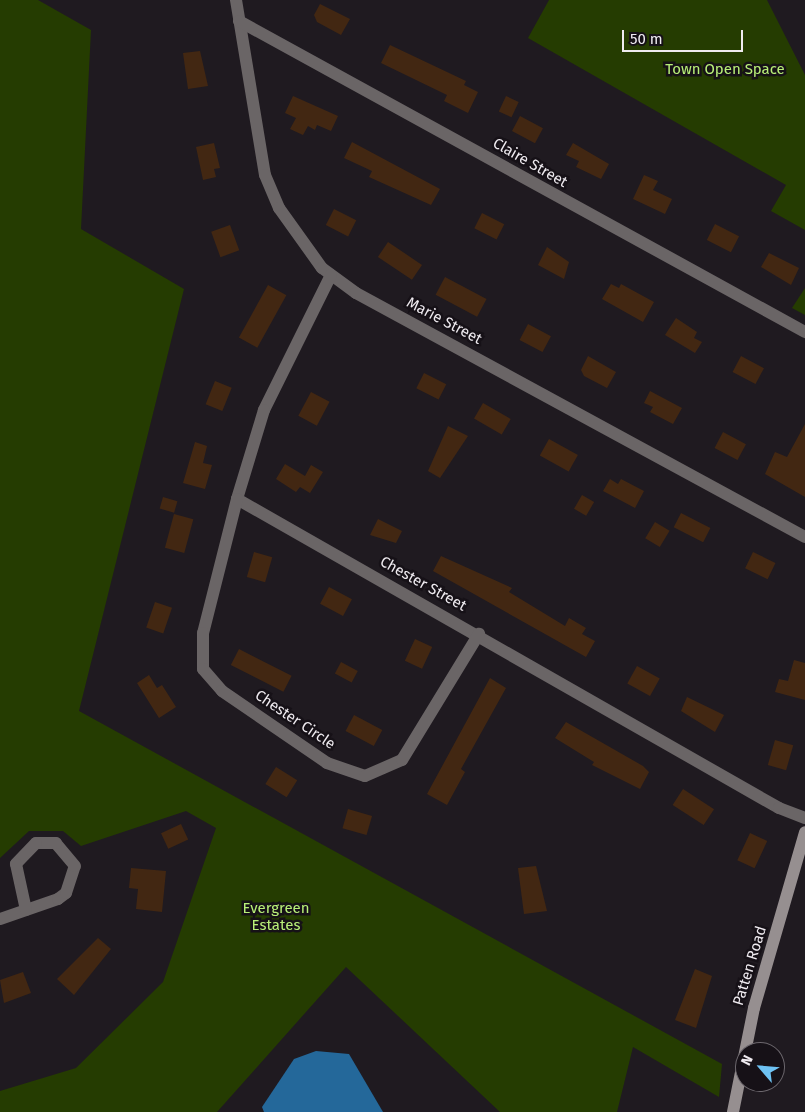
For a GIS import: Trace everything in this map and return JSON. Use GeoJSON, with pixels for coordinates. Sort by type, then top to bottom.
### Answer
{"type":"FeatureCollection","features":[{"type":"Feature","properties":{"kind":"street","name":"Marie Street"},"geometry":{"type":"LineString","coordinates":[[236,0],[265,176],[305,249],[331,274],[356,293],[805,537]]}},
{"type":"Feature","properties":{"kind":"street","name":"Claire Street"},"geometry":{"type":"LineString","coordinates":[[239,21],[805,332]]}},
{"type":"Feature","properties":{"kind":"street"},"geometry":{"type":"LineString","coordinates":[[237,499],[264,410],[331,274]]}},
{"type":"Feature","properties":{"kind":"street","name":"Chester Circle"},"geometry":{"type":"LineString","coordinates":[[237,499],[203,633],[204,669],[222,691],[327,762],[366,776],[402,760],[479,634]]}},
{"type":"Feature","properties":{"kind":"street","name":"Chester Street"},"geometry":{"type":"LineString","coordinates":[[237,499],[479,634],[779,808],[805,818]]}},
{"type":"Feature","properties":{"kind":"street","name":"Patten Road"},"geometry":{"type":"LineString","coordinates":[[733,1112],[754,1008],[805,832]]}},
{"type":"Feature","properties":{"kind":"street"},"geometry":{"type":"LineString","coordinates":[[0,919],[58,899],[72,885],[71,856],[56,843],[36,843],[16,864],[26,910]]}},
{"type":"Feature","properties":{"kind":"green space","name":"Evergreen Estates"},"geometry":{"type":"Polygon","coordinates":[[[0,0],[38,0],[91,30],[81,229],[184,289],[79,711],[722,1064],[719,1097],[633,1047],[617,1112],[500,1112],[346,967],[217,1112],[0,1112],[0,1091],[76,1068],[163,982],[216,828],[186,811],[81,846],[63,831],[29,831],[0,858],[0,0]]]}},
{"type":"Feature","properties":{"kind":"green space","name":"Town Open Space"},"geometry":{"type":"Polygon","coordinates":[[[549,0],[767,0],[805,75],[805,230],[771,211],[786,185],[528,38],[549,0]]]}},
{"type":"Feature","properties":{"kind":"green space"},"geometry":{"type":"Polygon","coordinates":[[[805,288],[805,315],[792,308],[805,288]]]}},
{"type":"Feature","properties":{"kind":"water"},"geometry":{"type":"Polygon","coordinates":[[[316,1051],[349,1054],[383,1112],[264,1112],[262,1107],[294,1059],[316,1051]]]}},
{"type":"Feature","properties":{"kind":"building"},"geometry":{"type":"Polygon","coordinates":[[[320,4],[350,19],[341,35],[317,22],[314,15],[320,4]]]}},
{"type":"Feature","properties":{"kind":"building"},"geometry":{"type":"Polygon","coordinates":[[[390,45],[466,81],[464,85],[478,92],[468,113],[444,101],[447,95],[381,63],[390,45]]]}},
{"type":"Feature","properties":{"kind":"building"},"geometry":{"type":"Polygon","coordinates":[[[200,51],[208,86],[188,89],[183,53],[200,51]]]}},
{"type":"Feature","properties":{"kind":"building"},"geometry":{"type":"Polygon","coordinates":[[[293,96],[338,116],[331,131],[317,125],[315,130],[308,126],[303,135],[290,129],[296,118],[285,113],[293,96]]]}},
{"type":"Feature","properties":{"kind":"building"},"geometry":{"type":"Polygon","coordinates":[[[506,96],[519,102],[512,117],[499,111],[506,96]]]}},
{"type":"Feature","properties":{"kind":"building"},"geometry":{"type":"Polygon","coordinates":[[[520,116],[543,128],[535,143],[512,131],[520,116]]]}},
{"type":"Feature","properties":{"kind":"building"},"geometry":{"type":"Polygon","coordinates":[[[352,142],[440,189],[431,205],[369,177],[372,171],[344,158],[352,142]]]}},
{"type":"Feature","properties":{"kind":"building"},"geometry":{"type":"Polygon","coordinates":[[[214,143],[220,168],[214,169],[216,177],[203,180],[196,147],[214,143]]]}},
{"type":"Feature","properties":{"kind":"building"},"geometry":{"type":"Polygon","coordinates":[[[573,143],[609,164],[601,179],[576,167],[579,161],[566,155],[573,143]]]}},
{"type":"Feature","properties":{"kind":"building"},"geometry":{"type":"Polygon","coordinates":[[[644,175],[658,181],[653,190],[672,199],[665,214],[633,199],[644,175]]]}},
{"type":"Feature","properties":{"kind":"building"},"geometry":{"type":"Polygon","coordinates":[[[334,209],[356,220],[348,236],[326,225],[334,209]]]}},
{"type":"Feature","properties":{"kind":"building"},"geometry":{"type":"Polygon","coordinates":[[[482,213],[504,224],[497,239],[474,228],[482,213]]]}},
{"type":"Feature","properties":{"kind":"building"},"geometry":{"type":"Polygon","coordinates":[[[715,224],[739,236],[731,252],[707,240],[715,224]]]}},
{"type":"Feature","properties":{"kind":"building"},"geometry":{"type":"Polygon","coordinates":[[[230,225],[239,250],[220,257],[211,232],[230,225]]]}},
{"type":"Feature","properties":{"kind":"building"},"geometry":{"type":"Polygon","coordinates":[[[388,242],[422,265],[412,280],[378,257],[388,242]]]}},
{"type":"Feature","properties":{"kind":"building"},"geometry":{"type":"Polygon","coordinates":[[[547,247],[569,262],[564,279],[538,265],[547,247]]]}},
{"type":"Feature","properties":{"kind":"building"},"geometry":{"type":"Polygon","coordinates":[[[769,253],[799,268],[791,285],[761,267],[769,253]]]}},
{"type":"Feature","properties":{"kind":"building"},"geometry":{"type":"Polygon","coordinates":[[[445,277],[486,299],[477,317],[436,295],[445,277]]]}},
{"type":"Feature","properties":{"kind":"building"},"geometry":{"type":"Polygon","coordinates":[[[611,284],[619,288],[621,284],[654,302],[643,322],[602,299],[611,284]]]}},
{"type":"Feature","properties":{"kind":"building"},"geometry":{"type":"Polygon","coordinates":[[[268,285],[286,295],[257,348],[239,337],[268,285]]]}},
{"type":"Feature","properties":{"kind":"building"},"geometry":{"type":"Polygon","coordinates":[[[676,318],[697,332],[694,338],[702,342],[695,353],[665,335],[676,318]]]}},
{"type":"Feature","properties":{"kind":"building"},"geometry":{"type":"Polygon","coordinates":[[[528,324],[551,336],[543,352],[520,340],[528,324]]]}},
{"type":"Feature","properties":{"kind":"building"},"geometry":{"type":"Polygon","coordinates":[[[588,356],[616,372],[607,388],[584,376],[581,370],[588,356]]]}},
{"type":"Feature","properties":{"kind":"building"},"geometry":{"type":"Polygon","coordinates":[[[741,356],[764,368],[756,384],[733,372],[741,356]]]}},
{"type":"Feature","properties":{"kind":"building"},"geometry":{"type":"Polygon","coordinates":[[[424,373],[446,384],[439,399],[416,388],[424,373]]]}},
{"type":"Feature","properties":{"kind":"building"},"geometry":{"type":"Polygon","coordinates":[[[215,381],[232,388],[222,411],[206,404],[215,381]]]}},
{"type":"Feature","properties":{"kind":"building"},"geometry":{"type":"Polygon","coordinates":[[[650,391],[682,408],[673,424],[650,412],[653,407],[644,403],[650,391]]]}},
{"type":"Feature","properties":{"kind":"building"},"geometry":{"type":"Polygon","coordinates":[[[311,392],[330,402],[317,426],[298,416],[311,392]]]}},
{"type":"Feature","properties":{"kind":"building"},"geometry":{"type":"Polygon","coordinates":[[[483,403],[511,419],[502,435],[474,419],[483,403]]]}},
{"type":"Feature","properties":{"kind":"building"},"geometry":{"type":"Polygon","coordinates":[[[805,424],[805,497],[765,474],[775,452],[787,457],[805,424]]]}},
{"type":"Feature","properties":{"kind":"building"},"geometry":{"type":"Polygon","coordinates":[[[448,426],[468,436],[440,478],[428,471],[448,426]]]}},
{"type":"Feature","properties":{"kind":"building"},"geometry":{"type":"Polygon","coordinates":[[[723,432],[746,444],[738,460],[715,448],[723,432]]]}},
{"type":"Feature","properties":{"kind":"building"},"geometry":{"type":"Polygon","coordinates":[[[549,439],[578,455],[569,472],[540,456],[549,439]]]}},
{"type":"Feature","properties":{"kind":"building"},"geometry":{"type":"Polygon","coordinates":[[[195,442],[207,446],[203,463],[212,465],[205,489],[183,483],[195,442]]]}},
{"type":"Feature","properties":{"kind":"building"},"geometry":{"type":"Polygon","coordinates":[[[285,464],[305,476],[311,465],[323,472],[310,493],[300,487],[296,492],[276,479],[285,464]]]}},
{"type":"Feature","properties":{"kind":"building"},"geometry":{"type":"Polygon","coordinates":[[[610,479],[618,484],[621,479],[644,491],[635,508],[603,491],[610,479]]]}},
{"type":"Feature","properties":{"kind":"building"},"geometry":{"type":"Polygon","coordinates":[[[582,495],[594,502],[586,516],[574,509],[582,495]]]}},
{"type":"Feature","properties":{"kind":"building"},"geometry":{"type":"Polygon","coordinates":[[[163,497],[177,501],[174,513],[160,509],[163,497]]]}},
{"type":"Feature","properties":{"kind":"building"},"geometry":{"type":"Polygon","coordinates":[[[681,513],[710,528],[703,542],[674,527],[681,513]]]}},
{"type":"Feature","properties":{"kind":"building"},"geometry":{"type":"Polygon","coordinates":[[[174,514],[193,519],[184,553],[165,548],[174,514]]]}},
{"type":"Feature","properties":{"kind":"building"},"geometry":{"type":"Polygon","coordinates":[[[378,519],[402,531],[396,543],[370,535],[378,519]]]}},
{"type":"Feature","properties":{"kind":"building"},"geometry":{"type":"Polygon","coordinates":[[[655,522],[670,531],[660,547],[645,538],[655,522]]]}},
{"type":"Feature","properties":{"kind":"building"},"geometry":{"type":"Polygon","coordinates":[[[254,552],[272,557],[265,582],[247,577],[254,552]]]}},
{"type":"Feature","properties":{"kind":"building"},"geometry":{"type":"Polygon","coordinates":[[[753,552],[775,563],[768,579],[745,568],[753,552]]]}},
{"type":"Feature","properties":{"kind":"building"},"geometry":{"type":"Polygon","coordinates":[[[441,556],[512,588],[509,592],[565,626],[569,618],[586,628],[582,634],[595,641],[586,657],[433,571],[441,556]]]}},
{"type":"Feature","properties":{"kind":"building"},"geometry":{"type":"Polygon","coordinates":[[[329,587],[352,599],[343,616],[320,604],[329,587]]]}},
{"type":"Feature","properties":{"kind":"building"},"geometry":{"type":"Polygon","coordinates":[[[155,602],[172,608],[163,633],[146,628],[155,602]]]}},
{"type":"Feature","properties":{"kind":"building"},"geometry":{"type":"Polygon","coordinates":[[[415,639],[432,647],[422,669],[405,661],[415,639]]]}},
{"type":"Feature","properties":{"kind":"building"},"geometry":{"type":"Polygon","coordinates":[[[239,649],[292,676],[283,692],[231,665],[239,649]]]}},
{"type":"Feature","properties":{"kind":"building"},"geometry":{"type":"Polygon","coordinates":[[[794,660],[805,663],[805,700],[775,692],[779,679],[788,681],[794,660]]]}},
{"type":"Feature","properties":{"kind":"building"},"geometry":{"type":"Polygon","coordinates":[[[341,662],[358,671],[352,682],[335,673],[341,662]]]}},
{"type":"Feature","properties":{"kind":"building"},"geometry":{"type":"Polygon","coordinates":[[[637,666],[660,679],[650,696],[627,683],[637,666]]]}},
{"type":"Feature","properties":{"kind":"building"},"geometry":{"type":"Polygon","coordinates":[[[149,675],[157,688],[162,685],[176,707],[159,718],[137,683],[149,675]]]}},
{"type":"Feature","properties":{"kind":"building"},"geometry":{"type":"Polygon","coordinates":[[[490,678],[506,688],[461,769],[465,772],[447,805],[427,794],[490,678]]]}},
{"type":"Feature","properties":{"kind":"building"},"geometry":{"type":"Polygon","coordinates":[[[687,697],[724,715],[715,732],[681,711],[687,697]]]}},
{"type":"Feature","properties":{"kind":"building"},"geometry":{"type":"Polygon","coordinates":[[[354,715],[382,730],[374,746],[346,731],[354,715]]]}},
{"type":"Feature","properties":{"kind":"building"},"geometry":{"type":"Polygon","coordinates":[[[566,722],[643,766],[649,772],[640,789],[592,765],[594,762],[555,738],[566,722]]]}},
{"type":"Feature","properties":{"kind":"building"},"geometry":{"type":"Polygon","coordinates":[[[775,740],[793,745],[786,770],[768,765],[775,740]]]}},
{"type":"Feature","properties":{"kind":"building"},"geometry":{"type":"Polygon","coordinates":[[[276,767],[297,780],[287,797],[265,784],[276,767]]]}},
{"type":"Feature","properties":{"kind":"building"},"geometry":{"type":"Polygon","coordinates":[[[683,789],[714,809],[704,825],[673,805],[683,789]]]}},
{"type":"Feature","properties":{"kind":"building"},"geometry":{"type":"Polygon","coordinates":[[[348,809],[372,816],[367,835],[342,828],[348,809]]]}},
{"type":"Feature","properties":{"kind":"building"},"geometry":{"type":"Polygon","coordinates":[[[181,824],[188,839],[168,849],[161,833],[181,824]]]}},
{"type":"Feature","properties":{"kind":"building"},"geometry":{"type":"Polygon","coordinates":[[[750,833],[767,841],[755,868],[737,860],[750,833]]]}},
{"type":"Feature","properties":{"kind":"building"},"geometry":{"type":"Polygon","coordinates":[[[536,866],[547,911],[524,914],[518,868],[536,866]]]}},
{"type":"Feature","properties":{"kind":"building"},"geometry":{"type":"Polygon","coordinates":[[[131,868],[166,871],[162,912],[136,909],[138,889],[129,888],[131,868]]]}},
{"type":"Feature","properties":{"kind":"building"},"geometry":{"type":"Polygon","coordinates":[[[98,938],[111,949],[74,995],[57,979],[98,938]]]}},
{"type":"Feature","properties":{"kind":"building"},"geometry":{"type":"Polygon","coordinates":[[[695,969],[712,976],[696,1028],[675,1020],[695,969]]]}},
{"type":"Feature","properties":{"kind":"building"},"geometry":{"type":"Polygon","coordinates":[[[23,972],[31,993],[4,1003],[0,980],[23,972]]]}}]}
